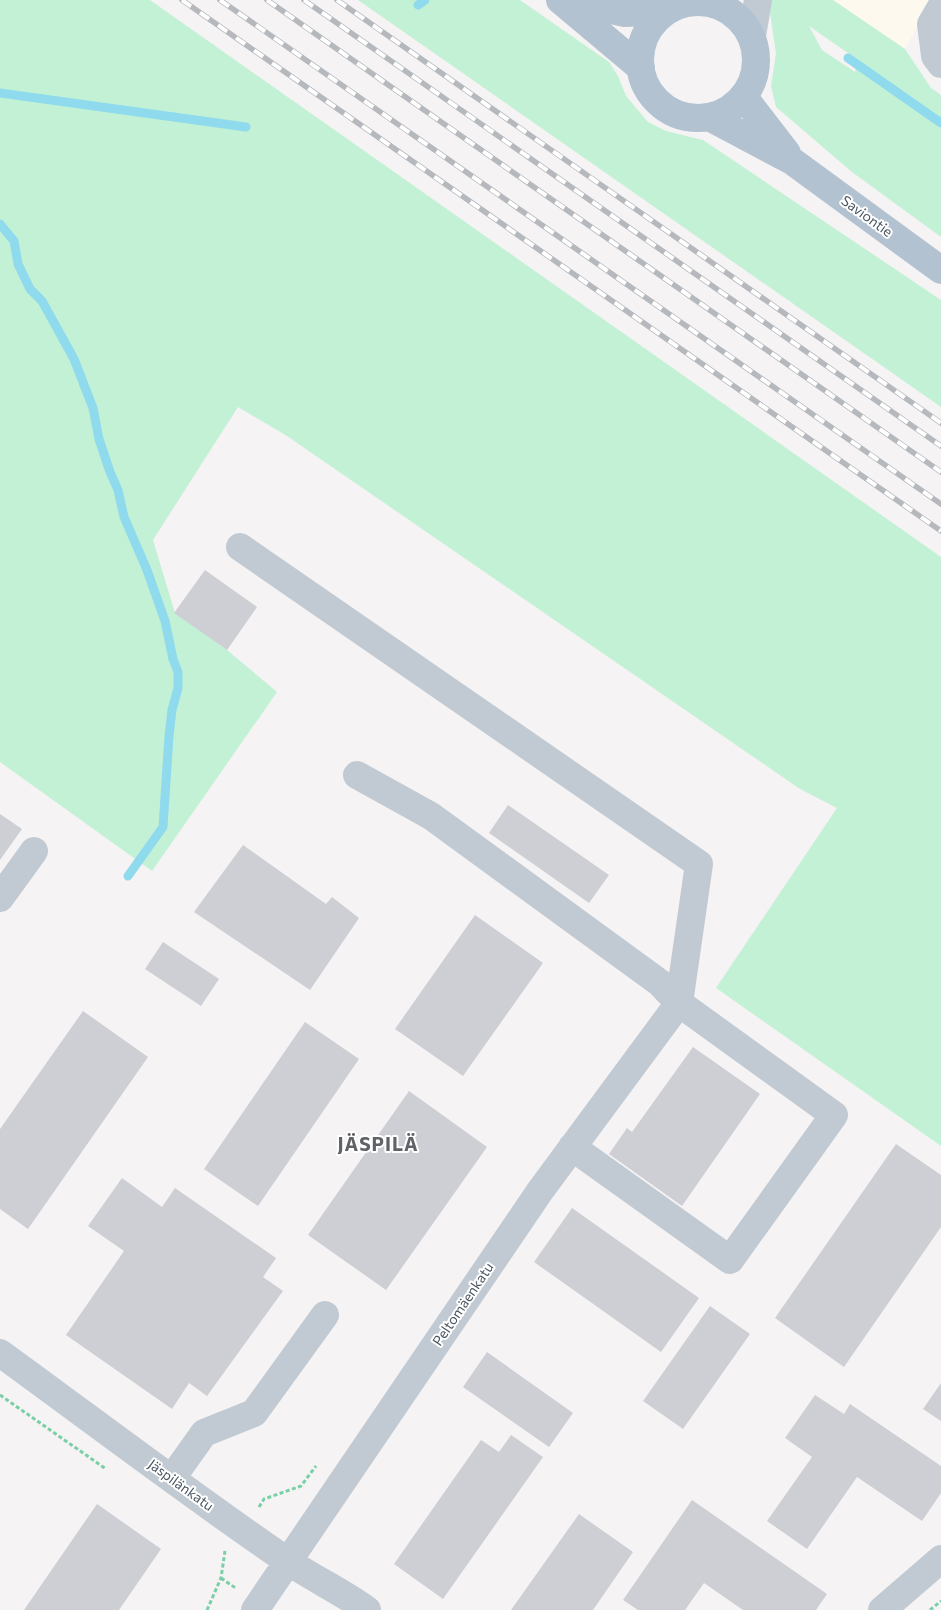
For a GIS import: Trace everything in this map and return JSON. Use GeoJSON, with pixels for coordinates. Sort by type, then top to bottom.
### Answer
{"type":"FeatureCollection","features":[{"type":"Feature","properties":{"kind":"main road"},"geometry":{"type":"LineString","coordinates":[[560,0],[641,68]]}},
{"type":"Feature","properties":{"kind":"main road"},"geometry":{"type":"LineString","coordinates":[[583,0],[603,8],[625,13],[664,11],[691,2],[702,1],[715,2],[728,10],[740,20],[752,36],[755,50],[754,72],[751,82],[743,96],[728,109],[709,117],[682,116],[670,111],[650,93],[644,81],[640,52],[644,38],[652,23],[664,11]]}},
{"type":"Feature","properties":{"kind":"main road","name":"Saviontie"},"geometry":{"type":"LineString","coordinates":[[743,96],[792,160]]}},
{"type":"Feature","properties":{"kind":"main road","name":"Saviontie"},"geometry":{"type":"LineString","coordinates":[[709,117],[792,160],[941,270]]}},
{"type":"Feature","properties":{"kind":"street"},"geometry":{"type":"LineString","coordinates":[[752,36],[758,0]]}},
{"type":"Feature","properties":{"kind":"street"},"geometry":{"type":"LineString","coordinates":[[941,7],[932,24],[935,56],[941,64]]}},
{"type":"Feature","properties":{"kind":"street"},"geometry":{"type":"LineString","coordinates":[[240,546],[699,864],[679,1003]]}},
{"type":"Feature","properties":{"kind":"street"},"geometry":{"type":"LineString","coordinates":[[357,775],[431,816],[660,983],[679,1003],[834,1115],[730,1260],[572,1147]]}},
{"type":"Feature","properties":{"kind":"street"},"geometry":{"type":"LineString","coordinates":[[0,898],[34,851]]}},
{"type":"Feature","properties":{"kind":"street","name":"Peltomäenkatu"},"geometry":{"type":"LineString","coordinates":[[255,1610],[534,1199],[679,1003]]}},
{"type":"Feature","properties":{"kind":"street"},"geometry":{"type":"LineString","coordinates":[[172,1478],[204,1433],[254,1413],[325,1315]]}},
{"type":"Feature","properties":{"kind":"street","name":"Jäspilänkatu"},"geometry":{"type":"LineString","coordinates":[[0,1353],[288,1562],[344,1594],[367,1610]]}},
{"type":"Feature","properties":{"kind":"street"},"geometry":{"type":"LineString","coordinates":[[882,1610],[941,1559]]}},
{"type":"Feature","properties":{"kind":"path"},"geometry":{"type":"LineString","coordinates":[[207,1610],[221,1578],[224,1552],[241,1529],[264,1500],[301,1486],[318,1463]]}},
{"type":"Feature","properties":{"kind":"path"},"geometry":{"type":"LineString","coordinates":[[930,1610],[941,1600]]}},
{"type":"Feature","properties":{"kind":"shaded area"},"geometry":{"type":"Polygon","coordinates":[[[833,0],[933,0],[905,49],[833,0]]]}},
{"type":"Feature","properties":{"kind":"green space"},"geometry":{"type":"Polygon","coordinates":[[[0,0],[150,0],[941,557],[941,1146],[716,988],[837,808],[800,789],[287,436],[238,407],[153,540],[175,613],[227,650],[277,692],[152,871],[0,762],[0,0]]]}},
{"type":"Feature","properties":{"kind":"green space"},"geometry":{"type":"Polygon","coordinates":[[[358,0],[520,0],[609,62],[618,76],[626,96],[648,122],[666,131],[703,140],[941,300],[941,407],[358,0]]]}},
{"type":"Feature","properties":{"kind":"green space"},"geometry":{"type":"Polygon","coordinates":[[[771,0],[833,0],[905,49],[931,88],[941,95],[941,237],[852,172],[776,107],[771,86],[776,53],[770,13],[771,0]],[[809,26],[822,50],[855,72],[858,60],[809,26]]]}},
{"type":"Feature","properties":{"kind":"building"},"geometry":{"type":"Polygon","coordinates":[[[205,570],[257,607],[227,650],[174,613],[205,570]]]}},
{"type":"Feature","properties":{"kind":"building"},"geometry":{"type":"Polygon","coordinates":[[[508,805],[609,875],[589,903],[489,833],[508,805]]]}},
{"type":"Feature","properties":{"kind":"building"},"geometry":{"type":"Polygon","coordinates":[[[0,814],[22,829],[0,860],[0,814]]]}},
{"type":"Feature","properties":{"kind":"building"},"geometry":{"type":"Polygon","coordinates":[[[243,845],[326,904],[332,897],[359,918],[310,990],[194,912],[243,845]]]}},
{"type":"Feature","properties":{"kind":"building"},"geometry":{"type":"Polygon","coordinates":[[[475,915],[543,963],[463,1076],[395,1029],[475,915]]]}},
{"type":"Feature","properties":{"kind":"building"},"geometry":{"type":"Polygon","coordinates":[[[163,942],[219,979],[201,1006],[145,969],[163,942]]]}},
{"type":"Feature","properties":{"kind":"building"},"geometry":{"type":"Polygon","coordinates":[[[83,1011],[148,1057],[28,1229],[0,1209],[0,1129],[83,1011]]]}},
{"type":"Feature","properties":{"kind":"building"},"geometry":{"type":"Polygon","coordinates":[[[305,1022],[359,1059],[258,1206],[204,1169],[305,1022]]]}},
{"type":"Feature","properties":{"kind":"building"},"geometry":{"type":"Polygon","coordinates":[[[693,1047],[760,1094],[682,1206],[609,1154],[627,1128],[632,1132],[693,1047]]]}},
{"type":"Feature","properties":{"kind":"building"},"geometry":{"type":"Polygon","coordinates":[[[409,1091],[487,1147],[386,1290],[308,1235],[409,1091]]]}},
{"type":"Feature","properties":{"kind":"building"},"geometry":{"type":"Polygon","coordinates":[[[896,1144],[941,1175],[941,1227],[844,1367],[775,1318],[896,1144]]]}},
{"type":"Feature","properties":{"kind":"building"},"geometry":{"type":"Polygon","coordinates":[[[122,1178],[162,1207],[175,1188],[276,1258],[263,1277],[283,1291],[207,1396],[189,1383],[172,1409],[66,1335],[124,1251],[88,1226],[122,1178]]]}},
{"type":"Feature","properties":{"kind":"building"},"geometry":{"type":"Polygon","coordinates":[[[572,1208],[699,1298],[661,1352],[534,1262],[572,1208]]]}},
{"type":"Feature","properties":{"kind":"building"},"geometry":{"type":"Polygon","coordinates":[[[710,1306],[750,1334],[683,1429],[643,1401],[710,1306]]]}},
{"type":"Feature","properties":{"kind":"building"},"geometry":{"type":"Polygon","coordinates":[[[487,1352],[573,1413],[549,1447],[463,1387],[487,1352]]]}},
{"type":"Feature","properties":{"kind":"building"},"geometry":{"type":"Polygon","coordinates":[[[941,1383],[941,1421],[923,1409],[941,1383]]]}},
{"type":"Feature","properties":{"kind":"building"},"geometry":{"type":"Polygon","coordinates":[[[815,1395],[844,1414],[850,1404],[941,1466],[941,1493],[922,1521],[857,1477],[807,1549],[767,1521],[812,1457],[785,1438],[815,1395]]]}},
{"type":"Feature","properties":{"kind":"building"},"geometry":{"type":"Polygon","coordinates":[[[511,1435],[543,1457],[443,1599],[394,1564],[481,1440],[499,1452],[511,1435]]]}},
{"type":"Feature","properties":{"kind":"building"},"geometry":{"type":"Polygon","coordinates":[[[692,1500],[827,1594],[816,1610],[743,1610],[704,1583],[685,1610],[638,1610],[623,1600],[692,1500]]]}},
{"type":"Feature","properties":{"kind":"building"},"geometry":{"type":"Polygon","coordinates":[[[97,1504],[161,1549],[119,1610],[24,1610],[97,1504]]]}},
{"type":"Feature","properties":{"kind":"building"},"geometry":{"type":"Polygon","coordinates":[[[579,1514],[633,1552],[593,1610],[511,1610],[579,1514]]]}},
{"type":"Feature","properties":{"kind":"waterway"},"geometry":{"type":"LineString","coordinates":[[418,5],[425,0]]}},
{"type":"Feature","properties":{"kind":"waterway"},"geometry":{"type":"LineString","coordinates":[[848,58],[941,123]]}},
{"type":"Feature","properties":{"kind":"waterway"},"geometry":{"type":"LineString","coordinates":[[0,93],[246,127]]}},
{"type":"Feature","properties":{"kind":"waterway"},"geometry":{"type":"LineString","coordinates":[[0,224],[14,241],[18,264],[30,289],[42,301],[74,359],[93,408],[99,439],[118,490],[124,517],[147,570],[165,621],[173,659],[178,672],[178,688],[172,710],[169,736],[163,827],[128,876]]}},
{"type":"Feature","properties":{"kind":"railway"},"geometry":{"type":"LineString","coordinates":[[182,0],[941,531]]}},
{"type":"Feature","properties":{"kind":"railway"},"geometry":{"type":"LineString","coordinates":[[220,0],[941,504]]}},
{"type":"Feature","properties":{"kind":"railway"},"geometry":{"type":"LineString","coordinates":[[267,0],[941,472]]}},
{"type":"Feature","properties":{"kind":"railway"},"geometry":{"type":"LineString","coordinates":[[304,0],[941,446]]}},
{"type":"Feature","properties":{"kind":"railway"},"geometry":{"type":"LineString","coordinates":[[337,0],[941,423]]}},
{"type":"Feature","properties":{"kind":"district","name":"JÄSPILÄ"},"geometry":{"type":"Point","coordinates":[378,1144]}}]}
